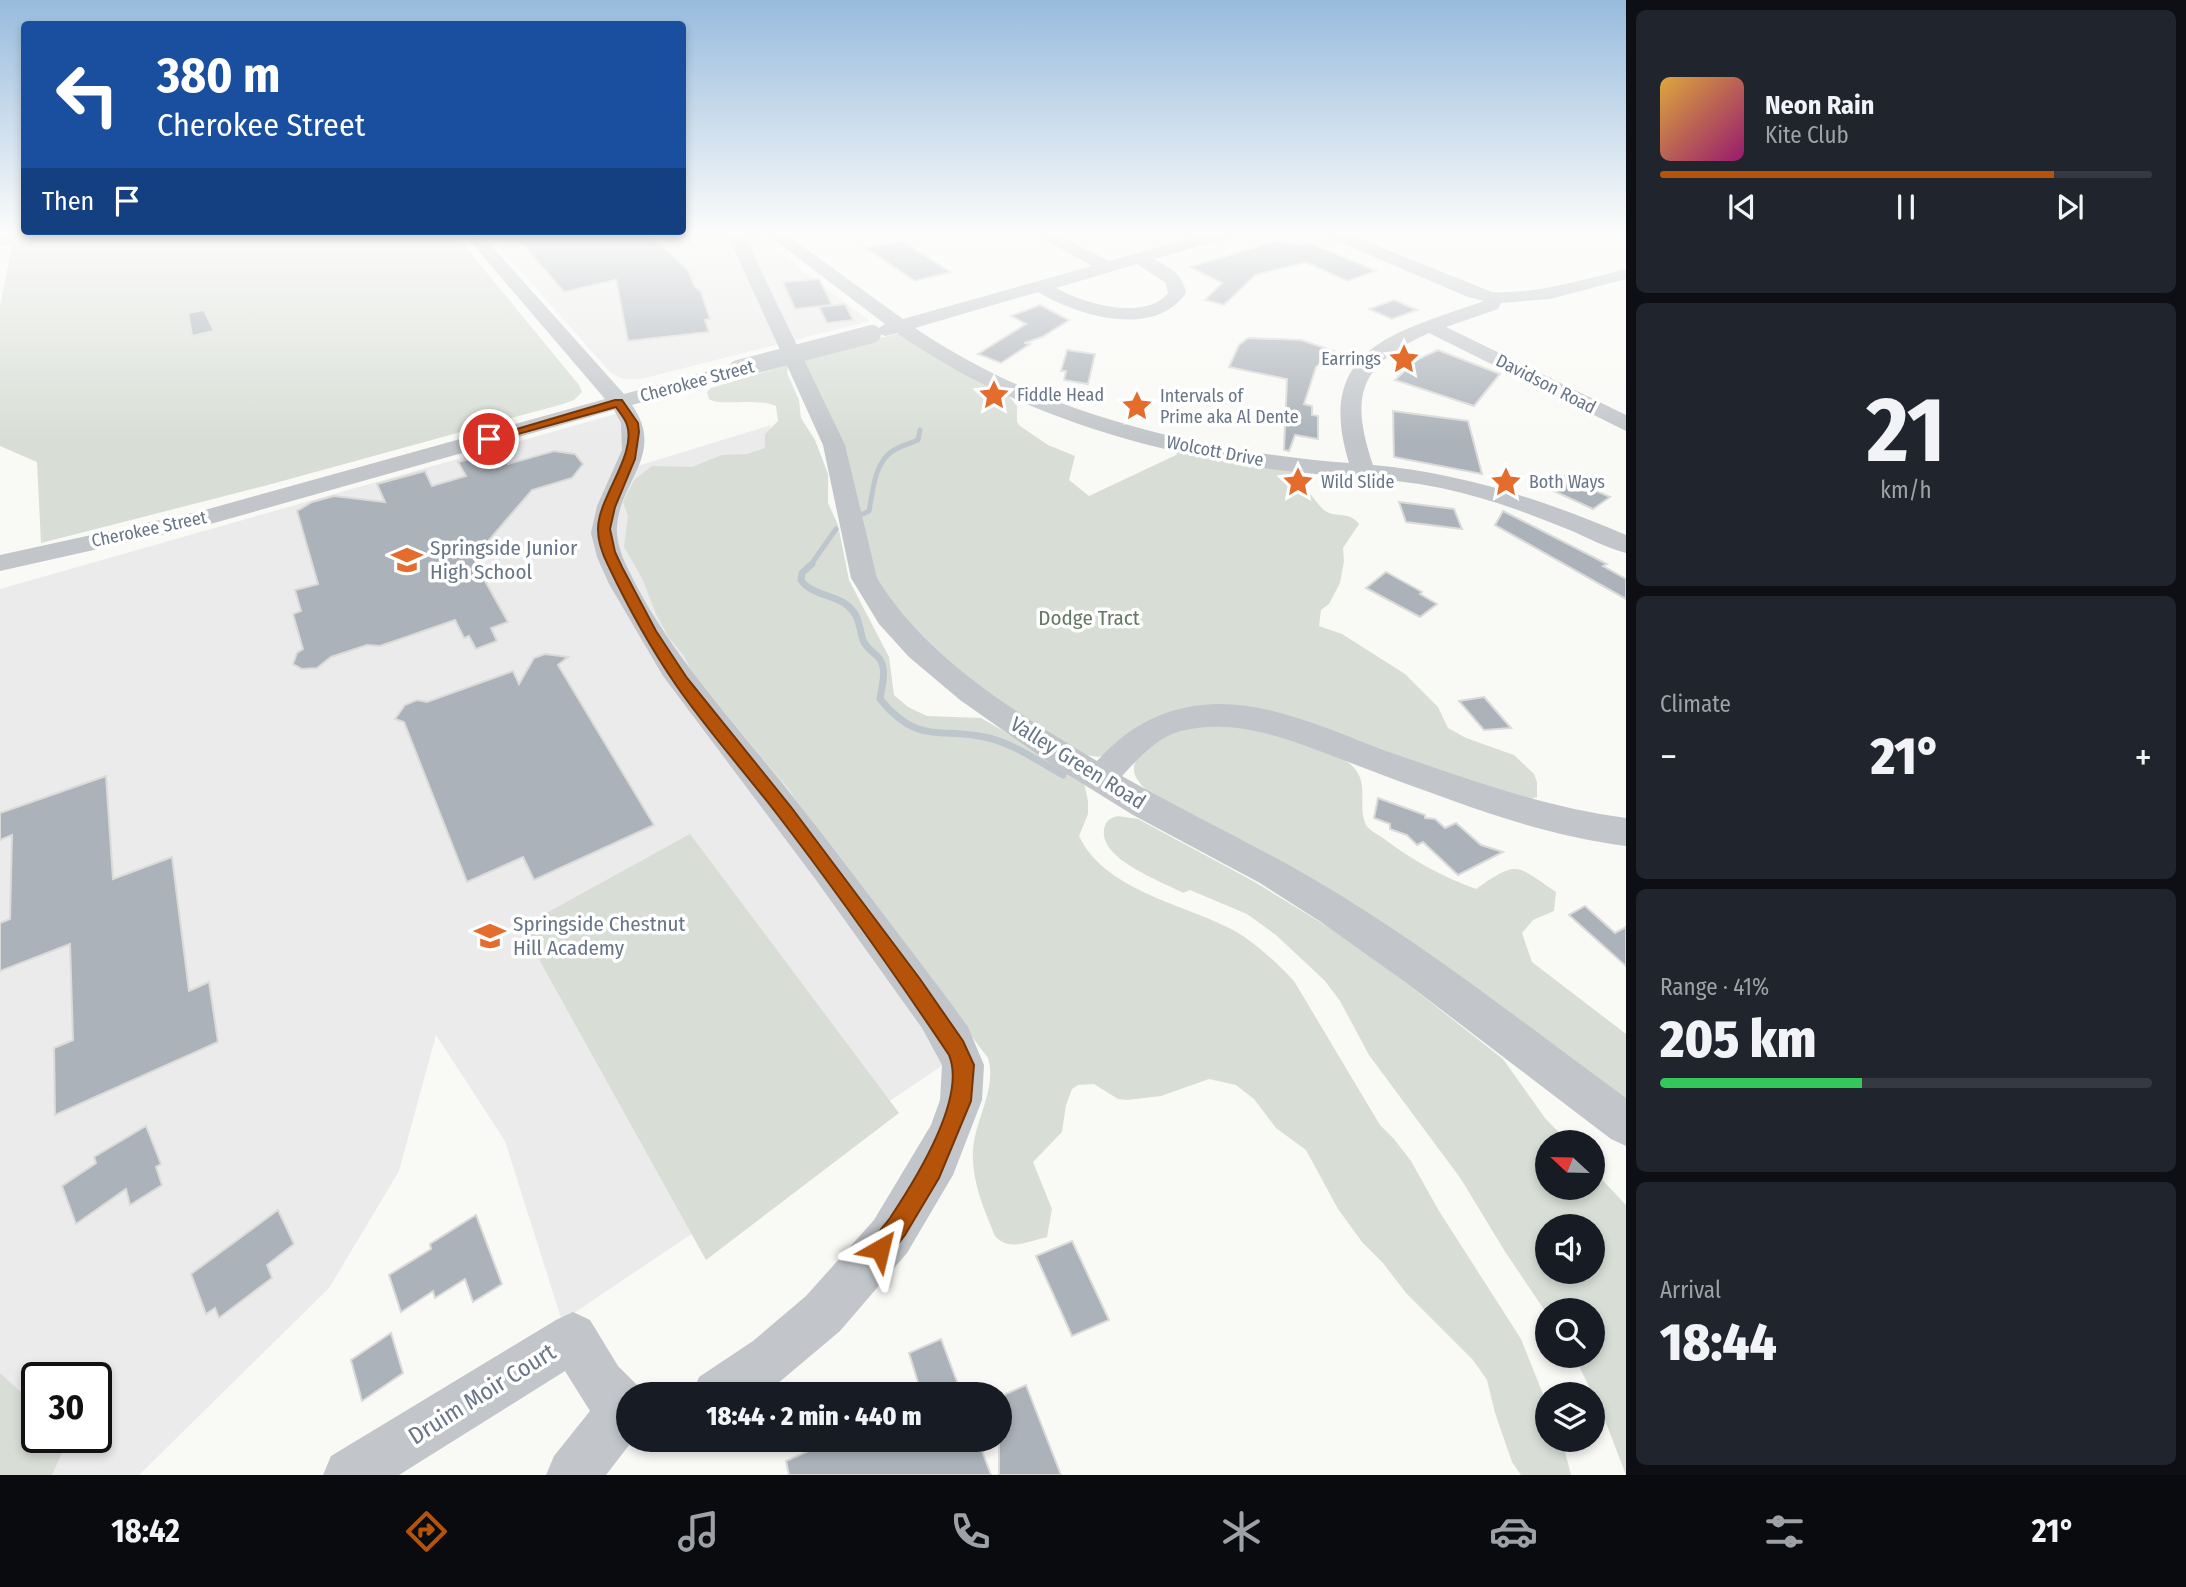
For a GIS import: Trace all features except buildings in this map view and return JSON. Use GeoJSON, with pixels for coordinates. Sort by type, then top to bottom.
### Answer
{"type":"FeatureCollection","features":[{"type":"Feature","properties":{"kind":"street"},"geometry":{"type":"LineString","coordinates":[[531,302],[619,402],[632,423],[634,432],[629,459],[609,507],[604,529],[609,552],[616,567],[670,665],[870,926],[943,1026],[963,1065],[961,1101],[952,1125],[932,1170],[897,1227],[863,1271],[823,1314],[735,1382]]}},
{"type":"Feature","properties":{"kind":"street","name":"Valley Green Road"},"geometry":{"type":"LineString","coordinates":[[767,302],[834,445],[859,560],[875,598],[905,638],[948,677],[1023,731],[1101,779],[1247,858],[1389,948],[1626,1124]]}},
{"type":"Feature","properties":{"kind":"street","name":"Wolcott Drive"},"geometry":{"type":"LineString","coordinates":[[868,302],[946,357],[985,378],[1042,403],[1103,424],[1161,440],[1253,459],[1421,478],[1489,492],[1540,509],[1626,545]]}},
{"type":"Feature","properties":{"kind":"street","name":"Cherokee Street"},"geometry":{"type":"LineString","coordinates":[[0,563],[205,518],[985,302]]}},
{"type":"Feature","properties":{"kind":"street"},"geometry":{"type":"LineString","coordinates":[[1070,302],[1105,311],[1147,311],[1171,302]]}},
{"type":"Feature","properties":{"kind":"street"},"geometry":{"type":"LineString","coordinates":[[1363,472],[1350,424],[1349,409],[1354,386],[1365,368],[1386,348],[1428,324],[1480,309],[1493,302]]}},
{"type":"Feature","properties":{"kind":"street","name":"Davidson Road"},"geometry":{"type":"LineString","coordinates":[[1428,324],[1626,424]]}},
{"type":"Feature","properties":{"kind":"street"},"geometry":{"type":"LineString","coordinates":[[1101,779],[1132,745],[1162,725],[1201,716],[1234,717],[1296,731],[1517,809],[1567,823],[1626,831]]}},
{"type":"Feature","properties":{"kind":"street","name":"Druim Moir Court"},"geometry":{"type":"LineString","coordinates":[[350,1475],[573,1337],[600,1384],[616,1400]]}},
{"type":"Feature","properties":{"kind":"street"},"geometry":{"type":"LineString","coordinates":[[573,1475],[616,1422]]}},
{"type":"Feature","properties":{"kind":"shaded area"},"geometry":{"type":"Polygon","coordinates":[[[548,302],[844,302],[870,321],[641,379],[623,379],[611,373],[548,302]]]}},
{"type":"Feature","properties":{"kind":"shaded area","name":"Springside Chestnut Hill Academy"},"geometry":{"type":"Polygon","coordinates":[[[633,409],[631,468],[771,425],[746,561],[952,1059],[562,1321],[505,1141],[436,1035],[399,1171],[329,1288],[139,1475],[0,1475],[0,589],[633,409]]]}},
{"type":"Feature","properties":{"kind":"green space"},"geometry":{"type":"Polygon","coordinates":[[[1,302],[511,302],[582,392],[574,400],[563,404],[268,485],[41,543],[37,462],[0,446],[1,302]]]}},
{"type":"Feature","properties":{"kind":"green space","name":"Dodge Tract"},"geometry":{"type":"Polygon","coordinates":[[[901,334],[939,360],[1007,394],[1017,406],[1017,422],[1020,426],[1048,445],[1075,456],[1069,480],[1089,496],[1176,455],[1179,448],[1298,470],[1298,483],[1324,510],[1331,514],[1351,517],[1359,524],[1343,548],[1344,561],[1340,583],[1329,604],[1321,610],[1319,626],[1342,634],[1405,674],[1438,707],[1448,728],[1466,738],[1514,755],[1534,774],[1537,797],[1527,800],[1242,709],[1098,757],[1080,754],[943,663],[876,582],[799,359],[901,334]]]}},
{"type":"Feature","properties":{"kind":"green space"},"geometry":{"type":"Polygon","coordinates":[[[788,365],[787,373],[799,400],[801,418],[815,440],[828,474],[828,503],[838,525],[849,580],[889,657],[894,695],[908,707],[927,716],[981,718],[1042,753],[1084,783],[1088,814],[1079,836],[1091,854],[1106,869],[1144,892],[1208,918],[1245,937],[1294,981],[1380,1125],[1411,1161],[1439,1211],[1521,1339],[1538,1382],[1535,1382],[1535,1452],[1565,1452],[1571,1475],[1521,1475],[1512,1462],[1487,1380],[1473,1360],[1406,1293],[1383,1263],[1362,1242],[1338,1209],[1306,1150],[1276,1128],[1254,1099],[1236,1085],[1209,1079],[1161,1096],[1127,1100],[1118,1099],[1094,1084],[1078,1085],[1072,1089],[1066,1105],[1062,1132],[1033,1162],[1052,1209],[1047,1237],[1013,1244],[1001,1241],[995,1236],[979,1193],[973,1160],[975,1137],[990,1080],[988,1058],[810,822],[790,791],[694,676],[684,656],[669,638],[642,578],[624,547],[628,516],[623,502],[634,480],[652,466],[692,467],[722,455],[747,454],[765,448],[765,434],[778,421],[776,406],[759,402],[715,401],[709,399],[707,392],[711,388],[788,365]]]}},
{"type":"Feature","properties":{"kind":"green space"},"geometry":{"type":"Polygon","coordinates":[[[1193,725],[1235,725],[1252,728],[1284,736],[1335,755],[1355,769],[1359,776],[1362,811],[1367,827],[1416,860],[1476,889],[1500,873],[1516,869],[1524,871],[1556,892],[1554,911],[1533,920],[1522,933],[1532,962],[1626,1034],[1626,1103],[1153,798],[1137,778],[1135,763],[1147,748],[1156,742],[1193,725]]]}},
{"type":"Feature","properties":{"kind":"green space"},"geometry":{"type":"Polygon","coordinates":[[[1118,816],[1138,819],[1253,881],[1343,936],[1503,1059],[1557,1130],[1535,1130],[1535,1200],[1605,1200],[1605,1183],[1626,1205],[1626,1475],[1605,1420],[1605,1382],[1587,1382],[1580,1368],[1605,1368],[1605,1298],[1536,1298],[1461,1179],[1369,1055],[1340,1001],[1325,981],[1276,935],[1247,914],[1190,890],[1183,893],[1122,860],[1105,841],[1104,830],[1108,820],[1118,816]]]}},
{"type":"Feature","properties":{"kind":"green space"},"geometry":{"type":"Polygon","coordinates":[[[690,834],[899,1113],[706,1260],[521,927],[690,834]]]}},
{"type":"Feature","properties":{"kind":"green space"},"geometry":{"type":"Polygon","coordinates":[[[0,1373],[21,1392],[21,1453],[62,1453],[52,1475],[0,1475],[0,1373]]]}},
{"type":"Feature","properties":{"kind":"waterway"},"geometry":{"type":"LineString","coordinates":[[863,514],[869,511],[875,479],[885,457],[894,450],[918,440],[920,430]]}},
{"type":"Feature","properties":{"kind":"waterway"},"geometry":{"type":"LineString","coordinates":[[810,565],[836,529]]}},
{"type":"Feature","properties":{"kind":"waterway"},"geometry":{"type":"LineString","coordinates":[[810,565],[802,573],[801,580],[809,588],[839,600],[853,611],[864,643],[883,666],[880,699],[894,714],[919,729],[999,741],[1063,775]]}},
{"type":"Feature","properties":{"kind":"place","name":"Earrings"},"geometry":{"type":"Point","coordinates":[1404,359]}},
{"type":"Feature","properties":{"kind":"place","name":"Fiddle Head"},"geometry":{"type":"Point","coordinates":[994,395]}},
{"type":"Feature","properties":{"kind":"place","name":"Intervals of Prime aka Al Dente"},"geometry":{"type":"Point","coordinates":[1137,406]}},
{"type":"Feature","properties":{"kind":"place","name":"Wild Slide"},"geometry":{"type":"Point","coordinates":[1298,482]}},
{"type":"Feature","properties":{"kind":"place","name":"Both Ways"},"geometry":{"type":"Point","coordinates":[1506,482]}},
{"type":"Feature","properties":{"kind":"place","name":"Springside Junior High School"},"geometry":{"type":"Point","coordinates":[407,560]}},
{"type":"Feature","properties":{"kind":"place","name":"Springside Chestnut Hill Academy"},"geometry":{"type":"Point","coordinates":[490,936]}},
{"type":"Feature","properties":{"kind":"route"},"geometry":{"type":"LineString","coordinates":[[489,439],[619,402],[632,423],[634,432],[629,459],[605,520],[604,538],[616,567],[650,632],[682,682],[785,811],[943,1026],[956,1048],[963,1065],[963,1082],[961,1101],[952,1125],[932,1170],[897,1227],[880,1249]]}}]}
